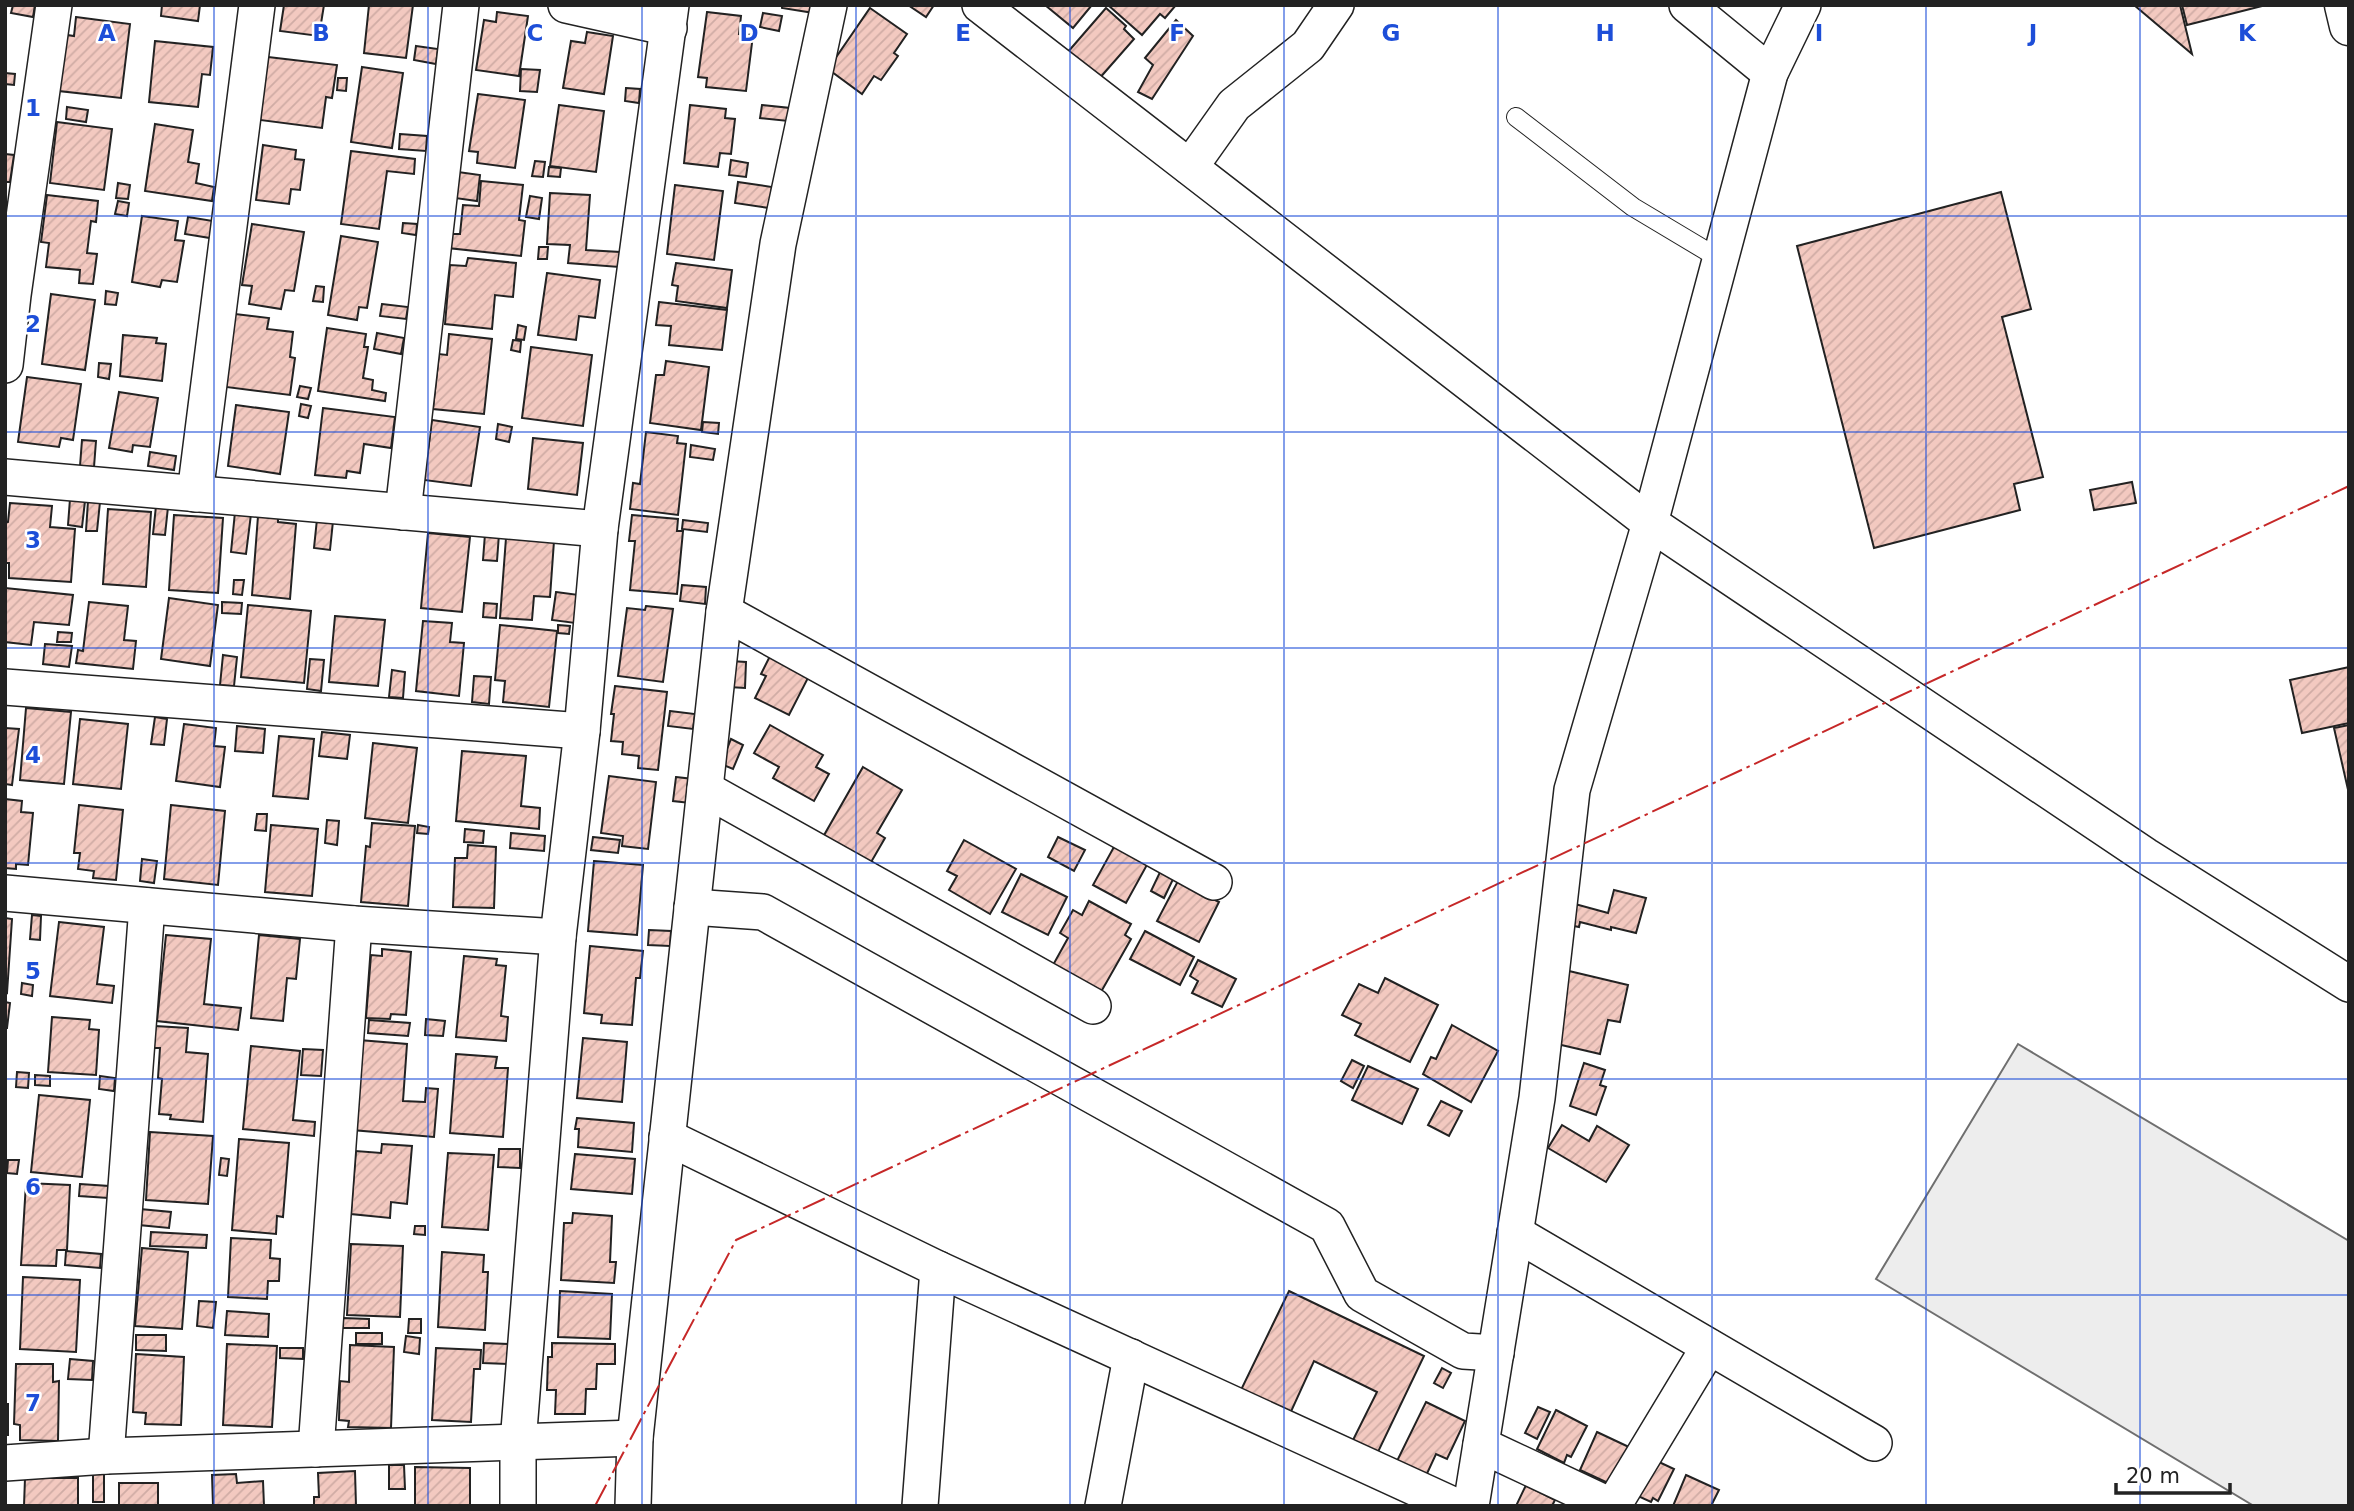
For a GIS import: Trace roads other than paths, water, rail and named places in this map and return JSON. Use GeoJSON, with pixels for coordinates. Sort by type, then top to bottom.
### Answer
{"type":"FeatureCollection","features":[{"type":"Feature","properties":{"kind":"street"},"geometry":{"type":"LineString","coordinates":[[5,365],[9,295],[54,5]]}},
{"type":"Feature","properties":{"kind":"street"},"geometry":{"type":"LineString","coordinates":[[195,494],[257,5]]}},
{"type":"Feature","properties":{"kind":"street"},"geometry":{"type":"LineString","coordinates":[[403,512],[461,5]]}},
{"type":"Feature","properties":{"kind":"street"},"geometry":{"type":"LineString","coordinates":[[518,1506],[518,1443],[558,937],[582,731],[600,529],[670,17],[566,5]]}},
{"type":"Feature","properties":{"kind":"street"},"geometry":{"type":"LineString","coordinates":[[633,1506],[635,1438],[724,612],[778,244],[829,5]]}},
{"type":"Feature","properties":{"kind":"street"},"geometry":{"type":"LineString","coordinates":[[980,5],[1650,523],[2146,856],[2349,984]]}},
{"type":"Feature","properties":{"kind":"street"},"geometry":{"type":"LineString","coordinates":[[1190,167],[1234,105],[1308,46],[1336,5]]}},
{"type":"Feature","properties":{"kind":"street"},"geometry":{"type":"LineString","coordinates":[[1687,5],[1770,72]]}},
{"type":"Feature","properties":{"kind":"street"},"geometry":{"type":"LineString","coordinates":[[1471,1506],[1538,1098],[1572,790],[1650,523],[1770,72],[1803,5]]}},
{"type":"Feature","properties":{"kind":"street"},"geometry":{"type":"LineString","coordinates":[[2344,5],[2349,26]]}},
{"type":"Feature","properties":{"kind":"street"},"geometry":{"type":"LineString","coordinates":[[5,477],[600,529]]}},
{"type":"Feature","properties":{"kind":"street"},"geometry":{"type":"LineString","coordinates":[[724,612],[1214,882]]}},
{"type":"Feature","properties":{"kind":"street"},"geometry":{"type":"LineString","coordinates":[[5,687],[582,731]]}},
{"type":"Feature","properties":{"kind":"street"},"geometry":{"type":"LineString","coordinates":[[705,789],[1093,1006]]}},
{"type":"Feature","properties":{"kind":"street"},"geometry":{"type":"LineString","coordinates":[[5,893],[354,924],[558,937]]}},
{"type":"Feature","properties":{"kind":"street"},"geometry":{"type":"LineString","coordinates":[[106,1456],[147,906]]}},
{"type":"Feature","properties":{"kind":"street"},"geometry":{"type":"LineString","coordinates":[[692,907],[763,912],[1327,1226],[1362,1294],[1464,1351],[1496,1353]]}},
{"type":"Feature","properties":{"kind":"street"},"geometry":{"type":"LineString","coordinates":[[316,1449],[354,924]]}},
{"type":"Feature","properties":{"kind":"street"},"geometry":{"type":"LineString","coordinates":[[667,1137],[938,1269],[1455,1506]]}},
{"type":"Feature","properties":{"kind":"street"},"geometry":{"type":"LineString","coordinates":[[1515,1233],[1874,1443]]}},
{"type":"Feature","properties":{"kind":"street"},"geometry":{"type":"LineString","coordinates":[[920,1506],[938,1269]]}},
{"type":"Feature","properties":{"kind":"street"},"geometry":{"type":"LineString","coordinates":[[1481,1445],[1612,1506],[1709,1347]]}},
{"type":"Feature","properties":{"kind":"street"},"geometry":{"type":"LineString","coordinates":[[1103,1506],[1131,1357]]}},
{"type":"Feature","properties":{"kind":"street"},"geometry":{"type":"LineString","coordinates":[[5,1463],[106,1456],[635,1438]]}},
{"type":"Feature","properties":{"kind":"lane"},"geometry":{"type":"LineString","coordinates":[[1516,117],[1633,207],[1720,259]]}}]}
